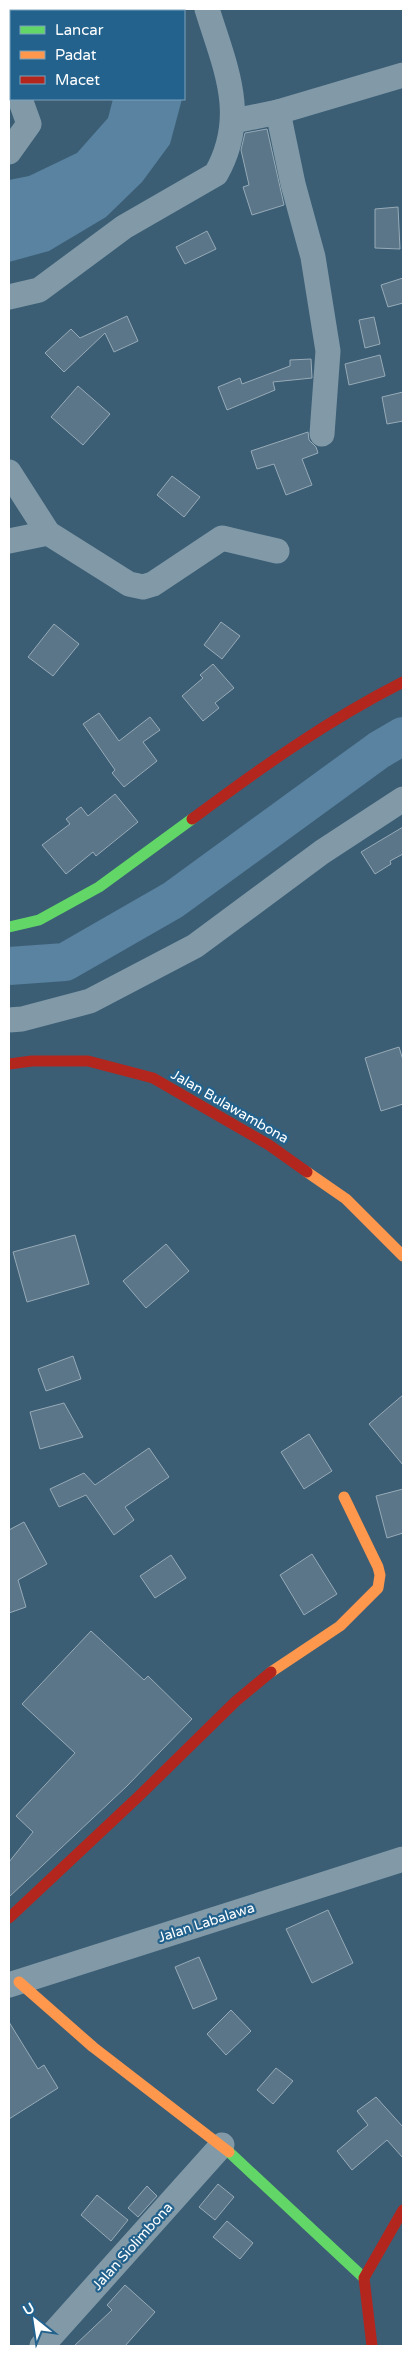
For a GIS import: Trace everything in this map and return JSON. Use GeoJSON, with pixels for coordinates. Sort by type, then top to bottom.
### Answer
{"type":"FeatureCollection","features":[{"type":"Feature","properties":{"kind":"street"},"geometry":{"type":"LineString","coordinates":[[9,297],[39,290],[124,227],[216,174],[234,121],[231,86],[207,9]]}},
{"type":"Feature","properties":{"kind":"street"},"geometry":{"type":"LineString","coordinates":[[234,121],[278,112],[403,75]]}},
{"type":"Feature","properties":{"kind":"street"},"geometry":{"type":"LineString","coordinates":[[9,152],[30,124],[20,100]]}},
{"type":"Feature","properties":{"kind":"street"},"geometry":{"type":"LineString","coordinates":[[278,112],[293,184],[313,257],[328,351],[322,434]]}},
{"type":"Feature","properties":{"kind":"street"},"geometry":{"type":"LineString","coordinates":[[9,472],[48,533],[129,584],[143,586],[153,584],[222,538],[277,551]]}},
{"type":"Feature","properties":{"kind":"street"},"geometry":{"type":"LineString","coordinates":[[9,541],[48,533]]}},
{"type":"Feature","properties":{"kind":"street"},"geometry":{"type":"LineString","coordinates":[[9,927],[39,920],[99,887],[243,781],[377,695],[403,682]]}},
{"type":"Feature","properties":{"kind":"street"},"geometry":{"type":"LineString","coordinates":[[9,1020],[22,1019],[90,1001],[195,946],[322,852],[403,798]]}},
{"type":"Feature","properties":{"kind":"street","name":"Jalan Bulawambona"},"geometry":{"type":"LineString","coordinates":[[9,1064],[32,1061],[88,1061],[153,1078],[270,1145],[346,1199],[403,1256]]}},
{"type":"Feature","properties":{"kind":"street"},"geometry":{"type":"LineString","coordinates":[[9,1918],[138,1797],[236,1701],[269,1673],[340,1626],[378,1588],[380,1575],[378,1567],[344,1497]]}},
{"type":"Feature","properties":{"kind":"street","name":"Jalan Labalawa"},"geometry":{"type":"LineString","coordinates":[[14,1983],[403,1859]]}},
{"type":"Feature","properties":{"kind":"street"},"geometry":{"type":"LineString","coordinates":[[14,1983],[93,2047],[222,2145],[364,2278]]}},
{"type":"Feature","properties":{"kind":"street","name":"Jalan Siolimbona"},"geometry":{"type":"LineString","coordinates":[[42,2346],[222,2145]]}},
{"type":"Feature","properties":{"kind":"street"},"geometry":{"type":"LineString","coordinates":[[372,2346],[364,2278],[403,2210]]}},
{"type":"Feature","properties":{"kind":"water"},"geometry":{"type":"Polygon","coordinates":[[[98,9],[166,10],[98,10],[98,9]]]}},
{"type":"Feature","properties":{"kind":"water"},"geometry":{"type":"Polygon","coordinates":[[[113,100],[182,100],[170,144],[142,182],[106,217],[49,251],[9,262],[9,180],[29,176],[77,153],[108,118],[113,100]]]}},
{"type":"Feature","properties":{"kind":"building"},"geometry":{"type":"Polygon","coordinates":[[[267,129],[284,205],[252,215],[243,187],[249,185],[241,150],[245,133],[267,129]]]}},
{"type":"Feature","properties":{"kind":"building"},"geometry":{"type":"Polygon","coordinates":[[[398,207],[400,249],[375,248],[375,209],[398,207]]]}},
{"type":"Feature","properties":{"kind":"building"},"geometry":{"type":"Polygon","coordinates":[[[207,231],[216,249],[185,264],[176,247],[207,231]]]}},
{"type":"Feature","properties":{"kind":"building"},"geometry":{"type":"Polygon","coordinates":[[[403,278],[403,303],[388,307],[381,285],[403,278]]]}},
{"type":"Feature","properties":{"kind":"building"},"geometry":{"type":"Polygon","coordinates":[[[127,316],[138,341],[114,352],[105,333],[64,372],[45,353],[71,329],[80,338],[127,316]]]}},
{"type":"Feature","properties":{"kind":"building"},"geometry":{"type":"Polygon","coordinates":[[[374,317],[380,344],[365,348],[359,320],[374,317]]]}},
{"type":"Feature","properties":{"kind":"building"},"geometry":{"type":"Polygon","coordinates":[[[380,355],[385,376],[349,385],[345,364],[380,355]]]}},
{"type":"Feature","properties":{"kind":"building"},"geometry":{"type":"Polygon","coordinates":[[[311,359],[312,378],[273,382],[275,390],[227,410],[218,387],[240,378],[242,384],[290,366],[290,360],[311,359]]]}},
{"type":"Feature","properties":{"kind":"building"},"geometry":{"type":"Polygon","coordinates":[[[78,386],[110,414],[83,445],[51,417],[78,386]]]}},
{"type":"Feature","properties":{"kind":"building"},"geometry":{"type":"Polygon","coordinates":[[[403,392],[403,421],[387,424],[382,397],[403,392]]]}},
{"type":"Feature","properties":{"kind":"building"},"geometry":{"type":"Polygon","coordinates":[[[308,432],[309,440],[316,447],[318,453],[302,459],[312,485],[286,495],[274,464],[257,469],[251,451],[308,432]]]}},
{"type":"Feature","properties":{"kind":"building"},"geometry":{"type":"Polygon","coordinates":[[[172,476],[200,497],[184,517],[157,495],[172,476]]]}},
{"type":"Feature","properties":{"kind":"building"},"geometry":{"type":"Polygon","coordinates":[[[221,622],[240,636],[222,659],[204,645],[221,622]]]}},
{"type":"Feature","properties":{"kind":"building"},"geometry":{"type":"Polygon","coordinates":[[[54,624],[79,644],[53,676],[28,657],[54,624]]]}},
{"type":"Feature","properties":{"kind":"building"},"geometry":{"type":"Polygon","coordinates":[[[213,664],[234,688],[215,703],[219,708],[203,721],[182,696],[203,678],[200,675],[213,664]]]}},
{"type":"Feature","properties":{"kind":"building"},"geometry":{"type":"Polygon","coordinates":[[[99,713],[119,741],[150,717],[160,730],[143,742],[157,761],[124,787],[112,773],[115,770],[83,724],[99,713]]]}},
{"type":"Feature","properties":{"kind":"building"},"geometry":{"type":"Polygon","coordinates":[[[115,794],[138,822],[96,856],[93,852],[66,874],[42,845],[70,824],[66,819],[81,807],[88,816],[115,794]]]}},
{"type":"Feature","properties":{"kind":"building"},"geometry":{"type":"Polygon","coordinates":[[[403,827],[403,854],[390,861],[391,864],[375,874],[361,852],[403,827]]]}},
{"type":"Feature","properties":{"kind":"building"},"geometry":{"type":"Polygon","coordinates":[[[399,1047],[403,1060],[403,1104],[381,1111],[365,1058],[399,1047]]]}},
{"type":"Feature","properties":{"kind":"building"},"geometry":{"type":"Polygon","coordinates":[[[75,1235],[89,1284],[27,1302],[13,1252],[75,1235]]]}},
{"type":"Feature","properties":{"kind":"building"},"geometry":{"type":"Polygon","coordinates":[[[166,1244],[189,1271],[146,1308],[123,1281],[166,1244]]]}},
{"type":"Feature","properties":{"kind":"building"},"geometry":{"type":"Polygon","coordinates":[[[73,1356],[81,1379],[46,1391],[38,1369],[73,1356]]]}},
{"type":"Feature","properties":{"kind":"building"},"geometry":{"type":"Polygon","coordinates":[[[403,1395],[403,1465],[369,1424],[403,1395]]]}},
{"type":"Feature","properties":{"kind":"building"},"geometry":{"type":"Polygon","coordinates":[[[64,1403],[83,1437],[40,1449],[30,1412],[64,1403]]]}},
{"type":"Feature","properties":{"kind":"building"},"geometry":{"type":"Polygon","coordinates":[[[309,1434],[332,1471],[304,1489],[281,1452],[309,1434]]]}},
{"type":"Feature","properties":{"kind":"building"},"geometry":{"type":"Polygon","coordinates":[[[149,1448],[169,1477],[125,1507],[134,1520],[114,1535],[86,1495],[59,1507],[50,1489],[84,1473],[95,1485],[149,1448]]]}},
{"type":"Feature","properties":{"kind":"building"},"geometry":{"type":"Polygon","coordinates":[[[403,1489],[403,1533],[387,1538],[376,1496],[403,1489]]]}},
{"type":"Feature","properties":{"kind":"building"},"geometry":{"type":"Polygon","coordinates":[[[24,1522],[47,1564],[18,1580],[26,1607],[9,1613],[9,1530],[24,1522]]]}},
{"type":"Feature","properties":{"kind":"building"},"geometry":{"type":"Polygon","coordinates":[[[312,1554],[337,1594],[304,1615],[280,1575],[312,1554]]]}},
{"type":"Feature","properties":{"kind":"building"},"geometry":{"type":"Polygon","coordinates":[[[171,1555],[186,1578],[155,1598],[140,1576],[171,1555]]]}},
{"type":"Feature","properties":{"kind":"building"},"geometry":{"type":"Polygon","coordinates":[[[91,1631],[144,1680],[148,1676],[192,1719],[127,1786],[9,1897],[9,1862],[33,1832],[16,1816],[75,1753],[22,1704],[91,1631]]]}},
{"type":"Feature","properties":{"kind":"building"},"geometry":{"type":"Polygon","coordinates":[[[328,1910],[353,1963],[312,1983],[286,1929],[328,1910]]]}},
{"type":"Feature","properties":{"kind":"building"},"geometry":{"type":"Polygon","coordinates":[[[199,1957],[217,1999],[193,2009],[175,1967],[199,1957]]]}},
{"type":"Feature","properties":{"kind":"building"},"geometry":{"type":"Polygon","coordinates":[[[231,2010],[251,2031],[226,2055],[207,2034],[231,2010]]]}},
{"type":"Feature","properties":{"kind":"building"},"geometry":{"type":"Polygon","coordinates":[[[9,2022],[38,2069],[44,2065],[58,2088],[9,2119],[9,2022]]]}},
{"type":"Feature","properties":{"kind":"building"},"geometry":{"type":"Polygon","coordinates":[[[276,2068],[293,2081],[273,2104],[257,2090],[276,2068]]]}},
{"type":"Feature","properties":{"kind":"building"},"geometry":{"type":"Polygon","coordinates":[[[376,2097],[403,2127],[403,2158],[387,2140],[352,2170],[337,2151],[368,2125],[357,2111],[376,2097]]]}},
{"type":"Feature","properties":{"kind":"building"},"geometry":{"type":"Polygon","coordinates":[[[218,2184],[234,2197],[215,2220],[199,2207],[218,2184]]]}},
{"type":"Feature","properties":{"kind":"building"},"geometry":{"type":"Polygon","coordinates":[[[147,2186],[157,2196],[138,2217],[128,2208],[147,2186]]]}},
{"type":"Feature","properties":{"kind":"building"},"geometry":{"type":"Polygon","coordinates":[[[97,2195],[128,2220],[111,2241],[81,2215],[97,2195]]]}},
{"type":"Feature","properties":{"kind":"building"},"geometry":{"type":"Polygon","coordinates":[[[227,2221],[253,2243],[240,2259],[213,2237],[227,2221]]]}},
{"type":"Feature","properties":{"kind":"building"},"geometry":{"type":"Polygon","coordinates":[[[125,2285],[155,2312],[125,2346],[74,2346],[112,2310],[107,2305],[125,2285]]]}},
{"type":"Feature","properties":{"kind":"waterway"},"geometry":{"type":"LineString","coordinates":[[9,966],[65,962],[173,900],[379,750],[403,736]]}},
{"type":"Feature","properties":{"kind":"traffic: fast"},"geometry":{"type":"LineString","coordinates":[[9,927],[39,920],[99,887],[192,819]]}},
{"type":"Feature","properties":{"kind":"traffic: fast"},"geometry":{"type":"LineString","coordinates":[[229,2152],[364,2278]]}},
{"type":"Feature","properties":{"kind":"traffic: slow"},"geometry":{"type":"LineString","coordinates":[[307,1172],[346,1199],[403,1256]]}},
{"type":"Feature","properties":{"kind":"traffic: slow"},"geometry":{"type":"LineString","coordinates":[[271,1672],[340,1626],[378,1588],[380,1575],[378,1567],[344,1497]]}},
{"type":"Feature","properties":{"kind":"traffic: slow"},"geometry":{"type":"LineString","coordinates":[[19,1982],[93,2047],[229,2152]]}},
{"type":"Feature","properties":{"kind":"traffic: jam"},"geometry":{"type":"LineString","coordinates":[[192,819],[294,746],[348,712],[403,682]]}},
{"type":"Feature","properties":{"kind":"traffic: jam"},"geometry":{"type":"LineString","coordinates":[[9,1064],[32,1061],[88,1061],[153,1078],[269,1145],[307,1172]]}},
{"type":"Feature","properties":{"kind":"traffic: jam"},"geometry":{"type":"LineString","coordinates":[[9,1918],[138,1797],[236,1701],[271,1672]]}},
{"type":"Feature","properties":{"kind":"traffic: jam"},"geometry":{"type":"LineString","coordinates":[[372,2346],[364,2278],[403,2210]]}}]}
